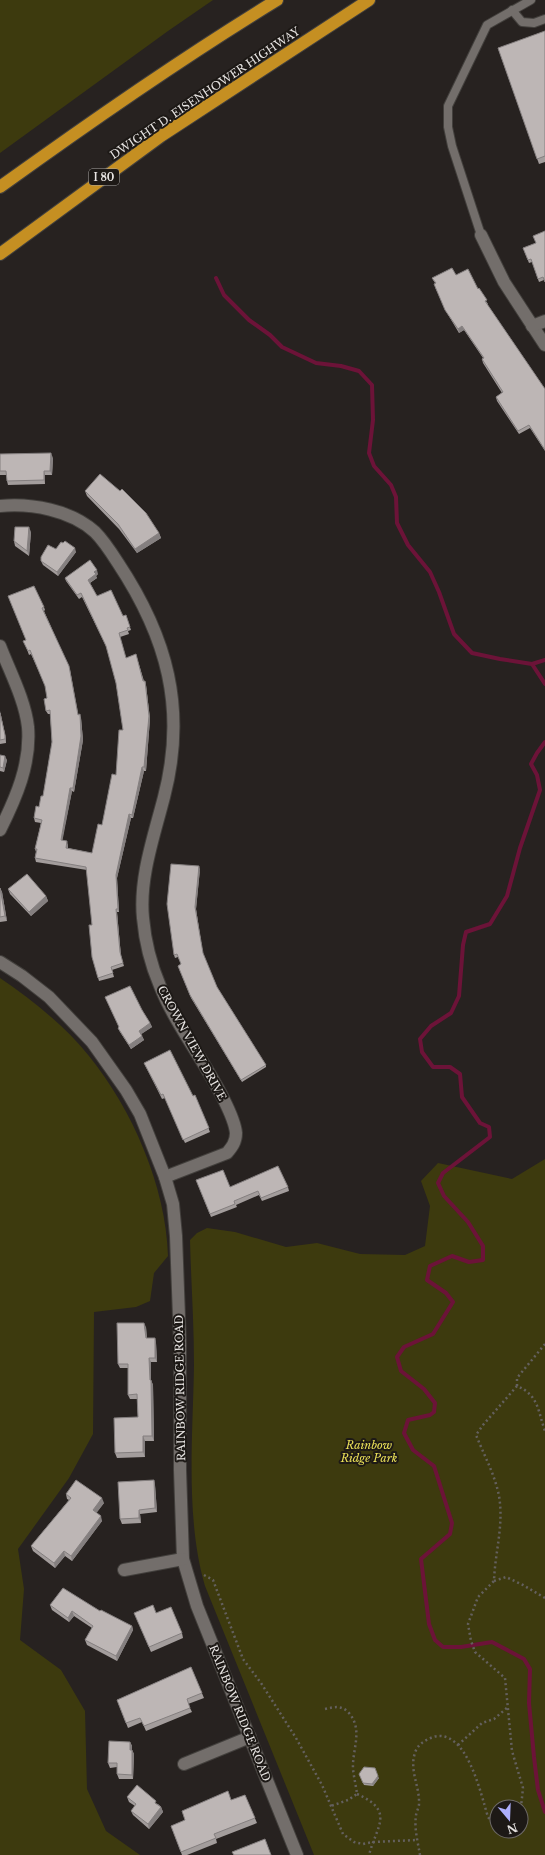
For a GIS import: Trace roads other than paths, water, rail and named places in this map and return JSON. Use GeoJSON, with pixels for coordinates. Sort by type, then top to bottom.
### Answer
{"type":"FeatureCollection","features":[{"type":"Feature","properties":{"kind":"highway"},"geometry":{"type":"LineString","coordinates":[[0,187],[116,104],[210,41],[277,0]]}},
{"type":"Feature","properties":{"kind":"highway","name":"DWIGHT D. EISENHOWER HIGHWAY"},"geometry":{"type":"LineString","coordinates":[[0,254],[161,136],[369,0]]}},
{"type":"Feature","properties":{"kind":"street"},"geometry":{"type":"LineString","coordinates":[[481,235],[504,282],[545,345]]}},
{"type":"Feature","properties":{"kind":"street"},"geometry":{"type":"LineString","coordinates":[[532,326],[545,321]]}},
{"type":"Feature","properties":{"kind":"street","name":"CROWN VIEW DRIVE"},"geometry":{"type":"LineString","coordinates":[[0,506],[30,506],[47,510],[82,523],[95,532],[107,546],[133,586],[160,642],[167,668],[171,688],[173,718],[170,773],[146,872],[143,917],[152,963],[160,987],[215,1081],[231,1115],[236,1132],[234,1146],[227,1153],[166,1177]]}},
{"type":"Feature","properties":{"kind":"street"},"geometry":{"type":"LineString","coordinates":[[0,646],[23,706],[28,728],[27,752],[23,775],[15,800],[0,830]]}},
{"type":"Feature","properties":{"kind":"street","name":"RAINBOW RIDGE ROAD"},"geometry":{"type":"LineString","coordinates":[[0,962],[22,976],[49,997],[92,1042],[126,1090],[140,1114],[166,1177],[173,1204],[176,1236],[180,1351],[183,1559],[197,1606],[297,1855]]}},
{"type":"Feature","properties":{"kind":"street"},"geometry":{"type":"LineString","coordinates":[[124,1570],[183,1559]]}},
{"type":"Feature","properties":{"kind":"street"},"geometry":{"type":"LineString","coordinates":[[184,1764],[250,1737]]}},
{"type":"Feature","properties":{"kind":"lane"},"geometry":{"type":"LineString","coordinates":[[481,235],[452,146],[448,127],[448,106],[487,25],[531,0]]}},
{"type":"Feature","properties":{"kind":"lane"},"geometry":{"type":"LineString","coordinates":[[512,10],[522,22],[534,23],[545,19]]}},
{"type":"Feature","properties":{"kind":"waterway"},"geometry":{"type":"LineString","coordinates":[[216,278],[224,295],[249,320],[270,335],[282,347],[316,363],[341,366],[359,371],[372,385],[373,420],[369,453],[374,466],[391,485],[396,497],[397,523],[408,545],[430,572],[454,634],[472,653],[532,664],[545,684]]}},
{"type":"Feature","properties":{"kind":"waterway"},"geometry":{"type":"LineString","coordinates":[[532,664],[545,660]]}},
{"type":"Feature","properties":{"kind":"waterway"},"geometry":{"type":"LineString","coordinates":[[545,742],[531,764],[537,775],[540,790],[520,848],[507,896],[490,924],[466,932],[463,945],[459,996],[451,1013],[431,1026],[420,1039],[422,1052],[433,1067],[450,1067],[460,1074],[462,1097],[480,1123],[489,1127],[490,1137],[443,1173],[438,1183],[444,1196],[468,1222],[483,1246],[483,1260],[469,1262],[452,1256],[430,1266],[427,1280],[446,1293],[453,1302],[433,1334],[404,1347],[397,1357],[401,1371],[424,1389],[435,1403],[434,1412],[430,1415],[408,1420],[404,1433],[413,1450],[434,1466],[452,1523],[450,1534],[421,1559],[429,1624],[435,1640],[443,1647],[461,1647],[492,1642],[524,1659],[530,1669],[529,1703],[534,1757],[538,1790],[545,1812]]}},
{"type":"Feature","properties":{"kind":"park label","name":"Rainbow Ridge Park"},"geometry":{"type":"Point","coordinates":[369,1451]}}]}
